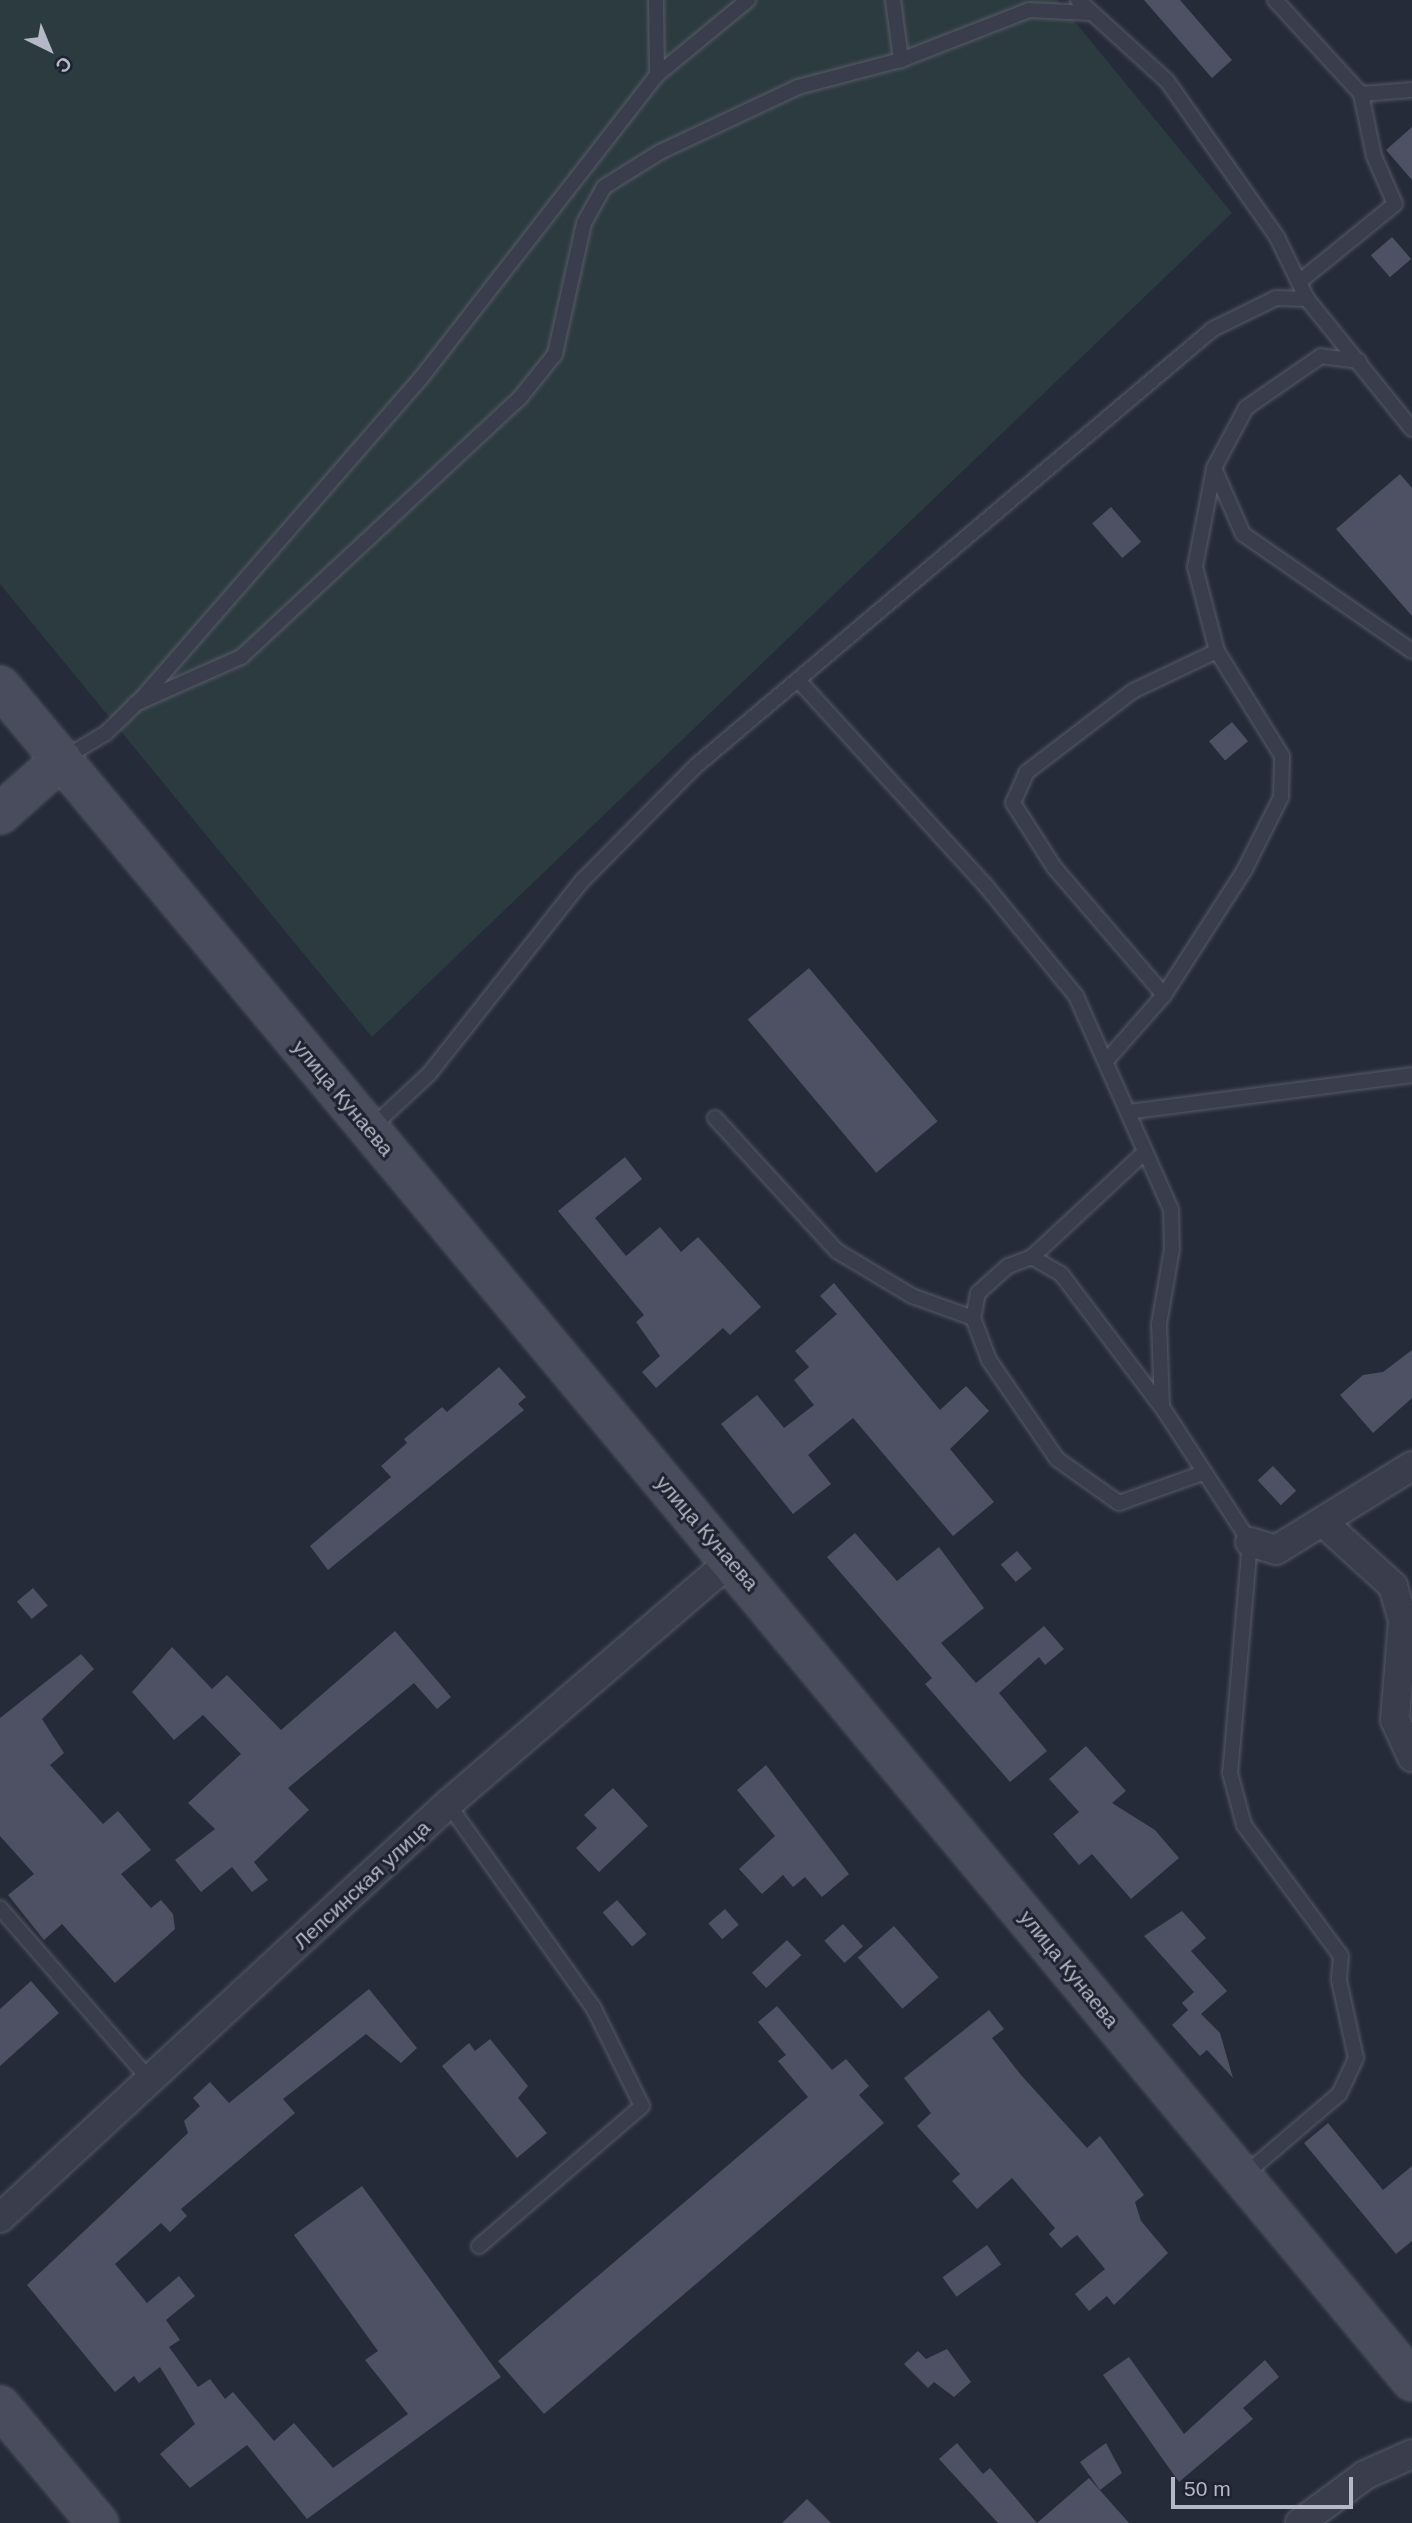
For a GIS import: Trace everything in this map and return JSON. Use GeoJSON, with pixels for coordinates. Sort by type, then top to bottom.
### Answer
{"type":"FeatureCollection","features":[{"type":"Feature","properties":{"kind":"main road","name":"улица Кунаева"},"geometry":{"type":"LineString","coordinates":[[0,686],[732,1560],[1241,2178],[1412,2381]]}},
{"type":"Feature","properties":{"kind":"main road"},"geometry":{"type":"LineString","coordinates":[[0,814],[62,759]]}},
{"type":"Feature","properties":{"kind":"main road"},"geometry":{"type":"LineString","coordinates":[[0,2406],[98,2523]]}},
{"type":"Feature","properties":{"kind":"street"},"geometry":{"type":"LineString","coordinates":[[1250,1542],[1276,1550],[1326,1525],[1412,1466]]}},
{"type":"Feature","properties":{"kind":"street"},"geometry":{"type":"LineString","coordinates":[[1326,1525],[1393,1587],[1403,1620],[1395,1720],[1412,1757]]}},
{"type":"Feature","properties":{"kind":"street","name":"Лепсинская улица"},"geometry":{"type":"LineString","coordinates":[[0,2218],[448,1804],[732,1560]]}},
{"type":"Feature","properties":{"kind":"street"},"geometry":{"type":"LineString","coordinates":[[1300,2523],[1365,2476],[1412,2454]]}},
{"type":"Feature","properties":{"kind":"lane"},"geometry":{"type":"LineString","coordinates":[[656,0],[657,75]]}},
{"type":"Feature","properties":{"kind":"lane"},"geometry":{"type":"LineString","coordinates":[[62,759],[106,733],[135,704],[421,378],[657,75],[748,0]]}},
{"type":"Feature","properties":{"kind":"lane"},"geometry":{"type":"LineString","coordinates":[[893,0],[901,60]]}},
{"type":"Feature","properties":{"kind":"lane"},"geometry":{"type":"LineString","coordinates":[[1077,0],[1167,81],[1277,237],[1307,299],[1412,429]]}},
{"type":"Feature","properties":{"kind":"lane"},"geometry":{"type":"LineString","coordinates":[[1275,0],[1361,94],[1374,156],[1395,204],[1299,282]]}},
{"type":"Feature","properties":{"kind":"lane"},"geometry":{"type":"LineString","coordinates":[[135,704],[241,657],[519,399],[555,354],[584,223],[604,187],[660,152],[798,87],[901,60],[1029,10],[1089,13]]}},
{"type":"Feature","properties":{"kind":"lane"},"geometry":{"type":"LineString","coordinates":[[1361,94],[1412,90]]}},
{"type":"Feature","properties":{"kind":"lane"},"geometry":{"type":"LineString","coordinates":[[369,1129],[429,1074],[583,880],[697,765],[1213,329],[1276,298],[1307,299]]}},
{"type":"Feature","properties":{"kind":"lane"},"geometry":{"type":"LineString","coordinates":[[1106,1061],[1164,995],[1244,871],[1281,797],[1282,756],[1217,651],[1195,567],[1214,468],[1246,408],[1321,356],[1359,362]]}},
{"type":"Feature","properties":{"kind":"lane"},"geometry":{"type":"LineString","coordinates":[[1214,468],[1242,534],[1412,651]]}},
{"type":"Feature","properties":{"kind":"lane"},"geometry":{"type":"LineString","coordinates":[[1164,995],[1054,867],[1013,803],[1027,772],[1133,691],[1217,651]]}},
{"type":"Feature","properties":{"kind":"lane"},"geometry":{"type":"LineString","coordinates":[[798,680],[986,886],[1068,986],[1106,1061],[1171,1209],[1172,1249],[1158,1324],[1162,1407]]}},
{"type":"Feature","properties":{"kind":"lane"},"geometry":{"type":"LineString","coordinates":[[1128,1112],[1412,1075]]}},
{"type":"Feature","properties":{"kind":"lane"},"geometry":{"type":"LineString","coordinates":[[715,1118],[837,1251],[912,1296],[973,1318]]}},
{"type":"Feature","properties":{"kind":"lane"},"geometry":{"type":"LineString","coordinates":[[1145,1152],[1032,1257],[1008,1266],[978,1293],[973,1318],[989,1360],[1057,1459],[1119,1503],[1203,1474]]}},
{"type":"Feature","properties":{"kind":"lane"},"geometry":{"type":"LineString","coordinates":[[1032,1257],[1061,1274],[1162,1407],[1203,1474],[1250,1542],[1230,1773],[1244,1825],[1341,1956],[1339,1980],[1356,2058],[1339,2094],[1241,2178]]}},
{"type":"Feature","properties":{"kind":"lane"},"geometry":{"type":"LineString","coordinates":[[448,1804],[593,2007],[642,2106],[479,2246]]}},
{"type":"Feature","properties":{"kind":"lane"},"geometry":{"type":"LineString","coordinates":[[0,1908],[150,2080]]}},
{"type":"Feature","properties":{"kind":"shaded area"},"geometry":{"type":"Polygon","coordinates":[[[0,0],[1057,0],[1232,213],[372,1037],[0,584],[0,0]]]}},
{"type":"Feature","properties":{"kind":"building"},"geometry":{"type":"Polygon","coordinates":[[[1144,0],[1180,0],[1232,60],[1212,78],[1144,0]]]}},
{"type":"Feature","properties":{"kind":"building"},"geometry":{"type":"Polygon","coordinates":[[[1412,127],[1412,180],[1386,150],[1412,127]]]}},
{"type":"Feature","properties":{"kind":"building"},"geometry":{"type":"Polygon","coordinates":[[[1392,237],[1411,259],[1390,277],[1371,255],[1392,237]]]}},
{"type":"Feature","properties":{"kind":"building"},"geometry":{"type":"Polygon","coordinates":[[[1400,474],[1412,488],[1412,616],[1336,529],[1400,474]]]}},
{"type":"Feature","properties":{"kind":"building"},"geometry":{"type":"Polygon","coordinates":[[[1111,507],[1141,542],[1122,558],[1092,523],[1111,507]]]}},
{"type":"Feature","properties":{"kind":"building"},"geometry":{"type":"Polygon","coordinates":[[[1232,722],[1248,741],[1225,760],[1209,741],[1232,722]]]}},
{"type":"Feature","properties":{"kind":"building"},"geometry":{"type":"Polygon","coordinates":[[[809,968],[938,1121],[876,1173],[748,1019],[809,968]]]}},
{"type":"Feature","properties":{"kind":"building"},"geometry":{"type":"Polygon","coordinates":[[[625,1157],[642,1179],[595,1218],[626,1256],[660,1227],[681,1252],[698,1237],[761,1307],[730,1335],[723,1328],[656,1388],[642,1372],[660,1356],[636,1322],[644,1315],[558,1211],[625,1157]]]}},
{"type":"Feature","properties":{"kind":"building"},"geometry":{"type":"Polygon","coordinates":[[[834,1283],[940,1410],[966,1386],[989,1411],[950,1449],[994,1502],[953,1536],[853,1418],[808,1455],[831,1484],[793,1514],[721,1424],[757,1395],[784,1428],[814,1405],[794,1380],[809,1367],[795,1351],[837,1314],[820,1296],[834,1283]]]}},
{"type":"Feature","properties":{"kind":"building"},"geometry":{"type":"Polygon","coordinates":[[[1412,1350],[1412,1398],[1373,1433],[1340,1395],[1363,1375],[1383,1372],[1412,1350]]]}},
{"type":"Feature","properties":{"kind":"building"},"geometry":{"type":"Polygon","coordinates":[[[499,1367],[526,1397],[518,1404],[524,1410],[328,1570],[310,1546],[391,1477],[381,1466],[407,1443],[404,1439],[442,1407],[447,1412],[499,1367]]]}},
{"type":"Feature","properties":{"kind":"building"},"geometry":{"type":"Polygon","coordinates":[[[1273,1466],[1296,1491],[1281,1505],[1258,1480],[1273,1466]]]}},
{"type":"Feature","properties":{"kind":"building"},"geometry":{"type":"Polygon","coordinates":[[[855,1533],[897,1581],[939,1547],[984,1608],[941,1643],[976,1683],[1044,1626],[1064,1649],[1045,1665],[1039,1657],[999,1693],[1047,1751],[1010,1782],[925,1684],[932,1678],[827,1557],[855,1533]]]}},
{"type":"Feature","properties":{"kind":"building"},"geometry":{"type":"Polygon","coordinates":[[[1017,1551],[1032,1569],[1016,1582],[1001,1564],[1017,1551]]]}},
{"type":"Feature","properties":{"kind":"building"},"geometry":{"type":"Polygon","coordinates":[[[33,1588],[48,1606],[32,1619],[17,1601],[33,1588]]]}},
{"type":"Feature","properties":{"kind":"building"},"geometry":{"type":"Polygon","coordinates":[[[395,1631],[451,1697],[437,1709],[414,1683],[288,1788],[309,1810],[254,1862],[268,1880],[252,1892],[232,1867],[201,1892],[175,1860],[215,1829],[188,1803],[241,1754],[203,1715],[174,1740],[132,1692],[172,1647],[212,1689],[227,1675],[281,1730],[395,1631]]]}},
{"type":"Feature","properties":{"kind":"building"},"geometry":{"type":"Polygon","coordinates":[[[81,1654],[94,1669],[42,1719],[64,1753],[50,1765],[103,1824],[118,1811],[151,1850],[121,1874],[151,1908],[161,1900],[173,1914],[175,1929],[115,1983],[62,1924],[44,1940],[8,1895],[34,1874],[0,1836],[0,1718],[81,1654]]]}},
{"type":"Feature","properties":{"kind":"building"},"geometry":{"type":"Polygon","coordinates":[[[1086,1746],[1126,1791],[1112,1803],[1155,1830],[1179,1858],[1131,1899],[1092,1854],[1079,1865],[1053,1834],[1079,1812],[1049,1779],[1086,1746]]]}},
{"type":"Feature","properties":{"kind":"building"},"geometry":{"type":"Polygon","coordinates":[[[766,1765],[849,1874],[822,1897],[805,1877],[793,1887],[783,1875],[762,1894],[739,1869],[775,1836],[737,1790],[766,1765]]]}},
{"type":"Feature","properties":{"kind":"building"},"geometry":{"type":"Polygon","coordinates":[[[613,1788],[648,1826],[599,1872],[576,1848],[597,1828],[584,1815],[613,1788]]]}},
{"type":"Feature","properties":{"kind":"building"},"geometry":{"type":"Polygon","coordinates":[[[617,1900],[647,1934],[632,1946],[603,1912],[617,1900]]]}},
{"type":"Feature","properties":{"kind":"building"},"geometry":{"type":"Polygon","coordinates":[[[725,1909],[739,1925],[722,1939],[708,1923],[725,1909]]]}},
{"type":"Feature","properties":{"kind":"building"},"geometry":{"type":"Polygon","coordinates":[[[1182,1911],[1206,1938],[1191,1951],[1227,1991],[1201,2014],[1220,2033],[1233,2078],[1207,2050],[1200,2056],[1172,2025],[1188,2010],[1182,2003],[1194,1992],[1144,1936],[1182,1911]]]}},
{"type":"Feature","properties":{"kind":"building"},"geometry":{"type":"Polygon","coordinates":[[[843,1924],[863,1946],[844,1963],[824,1941],[843,1924]]]}},
{"type":"Feature","properties":{"kind":"building"},"geometry":{"type":"Polygon","coordinates":[[[894,1926],[939,1977],[902,2009],[858,1957],[894,1926]]]}},
{"type":"Feature","properties":{"kind":"building"},"geometry":{"type":"Polygon","coordinates":[[[787,1940],[801,1955],[766,1988],[752,1973],[787,1940]]]}},
{"type":"Feature","properties":{"kind":"building"},"geometry":{"type":"Polygon","coordinates":[[[31,1981],[59,2013],[0,2066],[0,2009],[31,1981]]]}},
{"type":"Feature","properties":{"kind":"building"},"geometry":{"type":"Polygon","coordinates":[[[369,1989],[417,2048],[401,2063],[366,2034],[283,2099],[295,2113],[181,2209],[187,2216],[170,2232],[161,2223],[115,2264],[147,2303],[179,2276],[195,2296],[166,2320],[180,2340],[169,2347],[198,2387],[210,2379],[225,2399],[233,2392],[274,2441],[294,2423],[333,2468],[408,2414],[365,2360],[378,2351],[294,2235],[362,2186],[501,2377],[307,2519],[247,2445],[190,2488],[160,2454],[195,2424],[160,2367],[139,2383],[134,2376],[115,2392],[27,2285],[188,2133],[184,2121],[200,2106],[193,2098],[210,2082],[229,2103],[369,1989]]]}},
{"type":"Feature","properties":{"kind":"building"},"geometry":{"type":"Polygon","coordinates":[[[777,2006],[832,2070],[846,2059],[869,2086],[859,2095],[884,2123],[544,2414],[498,2361],[808,2097],[778,2061],[786,2055],[758,2022],[777,2006]]]}},
{"type":"Feature","properties":{"kind":"building"},"geometry":{"type":"Polygon","coordinates":[[[989,2010],[1004,2029],[992,2038],[1021,2075],[1087,2148],[1100,2136],[1144,2195],[1135,2202],[1141,2221],[1168,2253],[1114,2305],[1107,2296],[1089,2311],[1075,2294],[1105,2269],[1077,2235],[1061,2248],[1049,2234],[1055,2228],[1012,2178],[977,2209],[952,2181],[960,2174],[917,2126],[931,2113],[904,2078],[989,2010]]]}},
{"type":"Feature","properties":{"kind":"building"},"geometry":{"type":"Polygon","coordinates":[[[490,2039],[528,2086],[518,2098],[547,2133],[517,2158],[442,2066],[469,2043],[475,2051],[490,2039]]]}},
{"type":"Feature","properties":{"kind":"building"},"geometry":{"type":"Polygon","coordinates":[[[1328,2123],[1383,2190],[1412,2166],[1412,2241],[1396,2254],[1304,2143],[1328,2123]]]}},
{"type":"Feature","properties":{"kind":"building"},"geometry":{"type":"Polygon","coordinates":[[[987,2245],[1001,2264],[957,2297],[943,2277],[987,2245]]]}},
{"type":"Feature","properties":{"kind":"building"},"geometry":{"type":"Polygon","coordinates":[[[947,2349],[971,2382],[954,2397],[934,2382],[928,2388],[904,2364],[918,2351],[926,2359],[947,2349]]]}},
{"type":"Feature","properties":{"kind":"building"},"geometry":{"type":"Polygon","coordinates":[[[1129,2357],[1184,2434],[1265,2360],[1279,2377],[1243,2408],[1253,2419],[1179,2482],[1103,2375],[1129,2357]]]}},
{"type":"Feature","properties":{"kind":"building"},"geometry":{"type":"Polygon","coordinates":[[[957,2443],[983,2474],[990,2468],[1037,2523],[998,2523],[939,2459],[957,2443]]]}},
{"type":"Feature","properties":{"kind":"building"},"geometry":{"type":"Polygon","coordinates":[[[1106,2443],[1122,2473],[1100,2490],[1080,2462],[1106,2443]]]}},
{"type":"Feature","properties":{"kind":"building"},"geometry":{"type":"Polygon","coordinates":[[[1089,2478],[1129,2523],[1037,2523],[1089,2478]]]}},
{"type":"Feature","properties":{"kind":"building"},"geometry":{"type":"Polygon","coordinates":[[[807,2499],[831,2523],[782,2523],[807,2499]]]}}]}
